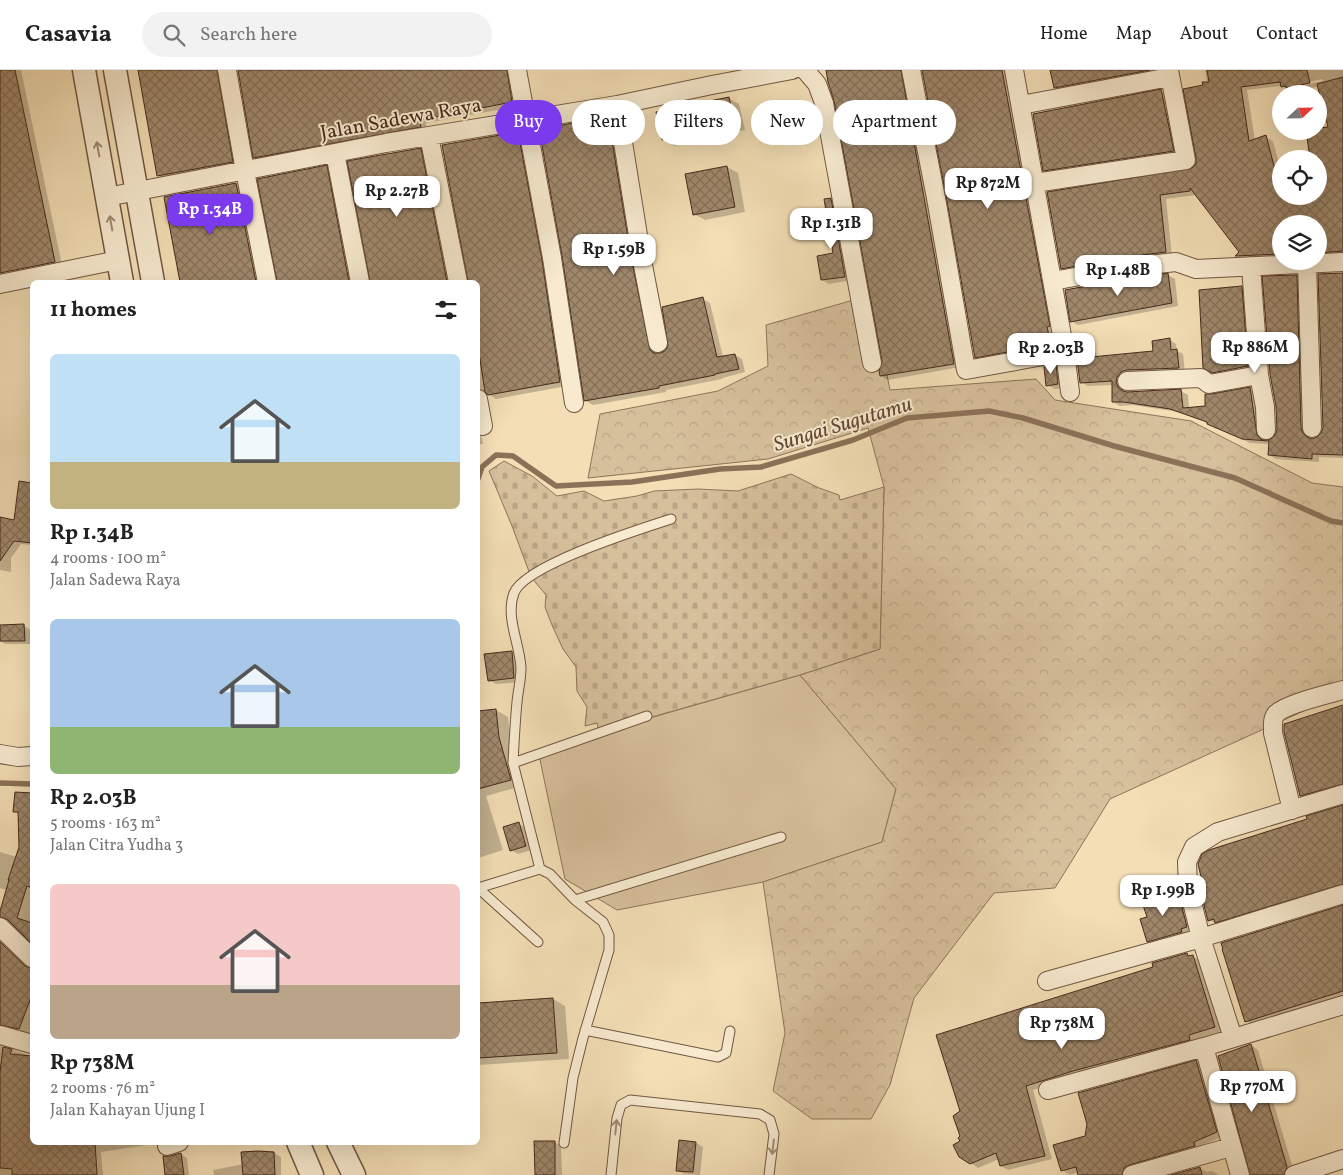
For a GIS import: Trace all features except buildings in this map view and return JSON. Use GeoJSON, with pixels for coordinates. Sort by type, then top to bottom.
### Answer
{"type":"FeatureCollection","features":[{"type":"Feature","properties":{"kind":"street"},"geometry":{"type":"LineString","coordinates":[[84,70],[122,280]]}},
{"type":"Feature","properties":{"kind":"street"},"geometry":{"type":"LineString","coordinates":[[115,70],[153,280]]}},
{"type":"Feature","properties":{"kind":"street"},"geometry":{"type":"LineString","coordinates":[[517,70],[522,100]]}},
{"type":"Feature","properties":{"kind":"street","name":"Jalan Sadewa Raya"},"geometry":{"type":"LineString","coordinates":[[640,100],[712,84],[792,70]]}},
{"type":"Feature","properties":{"kind":"street"},"geometry":{"type":"LineString","coordinates":[[805,70],[816,84],[824,103],[872,363]]}},
{"type":"Feature","properties":{"kind":"street"},"geometry":{"type":"LineString","coordinates":[[911,70],[936,198],[966,370],[1065,352]]}},
{"type":"Feature","properties":{"kind":"street"},"geometry":{"type":"LineString","coordinates":[[1014,70],[1065,352],[1070,392]]}},
{"type":"Feature","properties":{"kind":"street"},"geometry":{"type":"LineString","coordinates":[[230,71],[245,171],[267,280]]}},
{"type":"Feature","properties":{"kind":"street"},"geometry":{"type":"LineString","coordinates":[[1021,105],[1170,73],[1186,160],[1035,183]]}},
{"type":"Feature","properties":{"kind":"street","name":"Jalan Sadewa Raya"},"geometry":{"type":"LineString","coordinates":[[107,197],[335,153],[495,125]]}},
{"type":"Feature","properties":{"kind":"street"},"geometry":{"type":"LineString","coordinates":[[429,136],[458,280]]}},
{"type":"Feature","properties":{"kind":"street"},"geometry":{"type":"LineString","coordinates":[[531,145],[552,258],[574,403]]}},
{"type":"Feature","properties":{"kind":"street"},"geometry":{"type":"LineString","coordinates":[[623,145],[658,343]]}},
{"type":"Feature","properties":{"kind":"street"},"geometry":{"type":"LineString","coordinates":[[335,153],[360,280]]}},
{"type":"Feature","properties":{"kind":"street"},"geometry":{"type":"LineString","coordinates":[[35,280],[52,278],[118,260]]}},
{"type":"Feature","properties":{"kind":"street"},"geometry":{"type":"LineString","coordinates":[[1052,281],[1129,267],[1176,262],[1196,268],[1272,265]]}},
{"type":"Feature","properties":{"kind":"street"},"geometry":{"type":"LineString","coordinates":[[1327,263],[1343,262]]}},
{"type":"Feature","properties":{"kind":"street"},"geometry":{"type":"LineString","coordinates":[[1251,266],[1266,430]]}},
{"type":"Feature","properties":{"kind":"street"},"geometry":{"type":"LineString","coordinates":[[1307,270],[1312,428]]}},
{"type":"Feature","properties":{"kind":"street"},"geometry":{"type":"LineString","coordinates":[[0,284],[30,281]]}},
{"type":"Feature","properties":{"kind":"street"},"geometry":{"type":"LineString","coordinates":[[1127,381],[1200,378],[1209,384],[1260,375]]}},
{"type":"Feature","properties":{"kind":"street"},"geometry":{"type":"LineString","coordinates":[[480,412],[482,426]]}},
{"type":"Feature","properties":{"kind":"street"},"geometry":{"type":"LineString","coordinates":[[1292,810],[1273,732],[1273,720],[1277,713],[1288,707],[1343,690]]}},
{"type":"Feature","properties":{"kind":"street"},"geometry":{"type":"LineString","coordinates":[[0,754],[18,757],[30,756]]}},
{"type":"Feature","properties":{"kind":"street"},"geometry":{"type":"LineString","coordinates":[[1233,1038],[1201,938],[1188,886],[1187,862],[1194,847],[1218,832],[1343,794]]}},
{"type":"Feature","properties":{"kind":"street"},"geometry":{"type":"LineString","coordinates":[[1047,981],[1201,938],[1343,894]]}},
{"type":"Feature","properties":{"kind":"street"},"geometry":{"type":"LineString","coordinates":[[0,927],[30,956]]}},
{"type":"Feature","properties":{"kind":"street"},"geometry":{"type":"LineString","coordinates":[[1048,1090],[1204,1047],[1343,1005]]}},
{"type":"Feature","properties":{"kind":"street"},"geometry":{"type":"LineString","coordinates":[[0,1035],[30,1043]]}},
{"type":"Feature","properties":{"kind":"street"},"geometry":{"type":"LineString","coordinates":[[1204,1047],[1240,1175]]}},
{"type":"Feature","properties":{"kind":"street"},"geometry":{"type":"LineString","coordinates":[[299,1145],[312,1175]]}},
{"type":"Feature","properties":{"kind":"street"},"geometry":{"type":"LineString","coordinates":[[339,1145],[354,1175]]}},
{"type":"Feature","properties":{"kind":"street"},"geometry":{"type":"LineString","coordinates":[[1132,1175],[1232,1147]]}},
{"type":"Feature","properties":{"kind":"street"},"geometry":{"type":"LineString","coordinates":[[1294,1175],[1334,1166]]}},
{"type":"Feature","properties":{"kind":"lane"},"geometry":{"type":"LineString","coordinates":[[540,869],[513,763],[521,667],[512,618],[512,602],[515,592],[527,578],[571,555],[670,518]]}},
{"type":"Feature","properties":{"kind":"lane"},"geometry":{"type":"LineString","coordinates":[[513,763],[647,716]]}},
{"type":"Feature","properties":{"kind":"lane"},"geometry":{"type":"LineString","coordinates":[[574,900],[781,837]]}},
{"type":"Feature","properties":{"kind":"lane"},"geometry":{"type":"LineString","coordinates":[[480,887],[540,869],[550,874],[574,900],[603,922],[609,935],[610,950],[585,1030],[573,1078],[564,1143]]}},
{"type":"Feature","properties":{"kind":"lane"},"geometry":{"type":"LineString","coordinates":[[480,890],[538,942]]}},
{"type":"Feature","properties":{"kind":"lane"},"geometry":{"type":"LineString","coordinates":[[585,1030],[718,1057],[726,1053],[730,1031]]}},
{"type":"Feature","properties":{"kind":"lane"},"geometry":{"type":"LineString","coordinates":[[611,1175],[617,1118],[621,1105],[630,1100],[760,1114],[770,1120],[774,1134],[768,1175]]}},
{"type":"Feature","properties":{"kind":"green space"},"geometry":{"type":"Polygon","coordinates":[[[871,295],[890,390],[1036,379],[1055,400],[1191,421],[1312,483],[1343,487],[1343,693],[1110,799],[1055,888],[994,893],[914,998],[890,1085],[871,1119],[812,1119],[773,1091],[785,1033],[763,882],[882,842],[896,789],[800,675],[880,649],[884,487],[868,428],[768,459],[588,478],[600,414],[718,391],[768,366],[766,325],[871,295]]]}},
{"type":"Feature","properties":{"kind":"green space"},"geometry":{"type":"Polygon","coordinates":[[[504,461],[532,476],[557,496],[584,491],[604,501],[637,496],[654,491],[698,489],[738,491],[791,474],[819,488],[839,495],[840,500],[884,487],[880,649],[800,675],[599,732],[597,723],[585,726],[587,707],[577,691],[576,667],[563,649],[552,625],[545,607],[546,595],[531,577],[489,471],[504,461]]]}},
{"type":"Feature","properties":{"kind":"green space"},"geometry":{"type":"Polygon","coordinates":[[[800,675],[896,789],[882,842],[763,882],[617,910],[565,879],[538,750],[800,675]]]}},
{"type":"Feature","properties":{"kind":"waterway","name":"Sungai Sugutamu"},"geometry":{"type":"LineString","coordinates":[[480,473],[482,467],[496,455],[513,456],[556,486],[632,482],[720,469],[761,467],[853,440],[907,418],[989,411],[1023,418],[1114,446],[1235,478],[1331,521],[1343,523]]}},
{"type":"Feature","properties":{"kind":"waterway","name":"Sungai Sugutamu"},"geometry":{"type":"LineString","coordinates":[[0,783],[30,784]]}}]}
